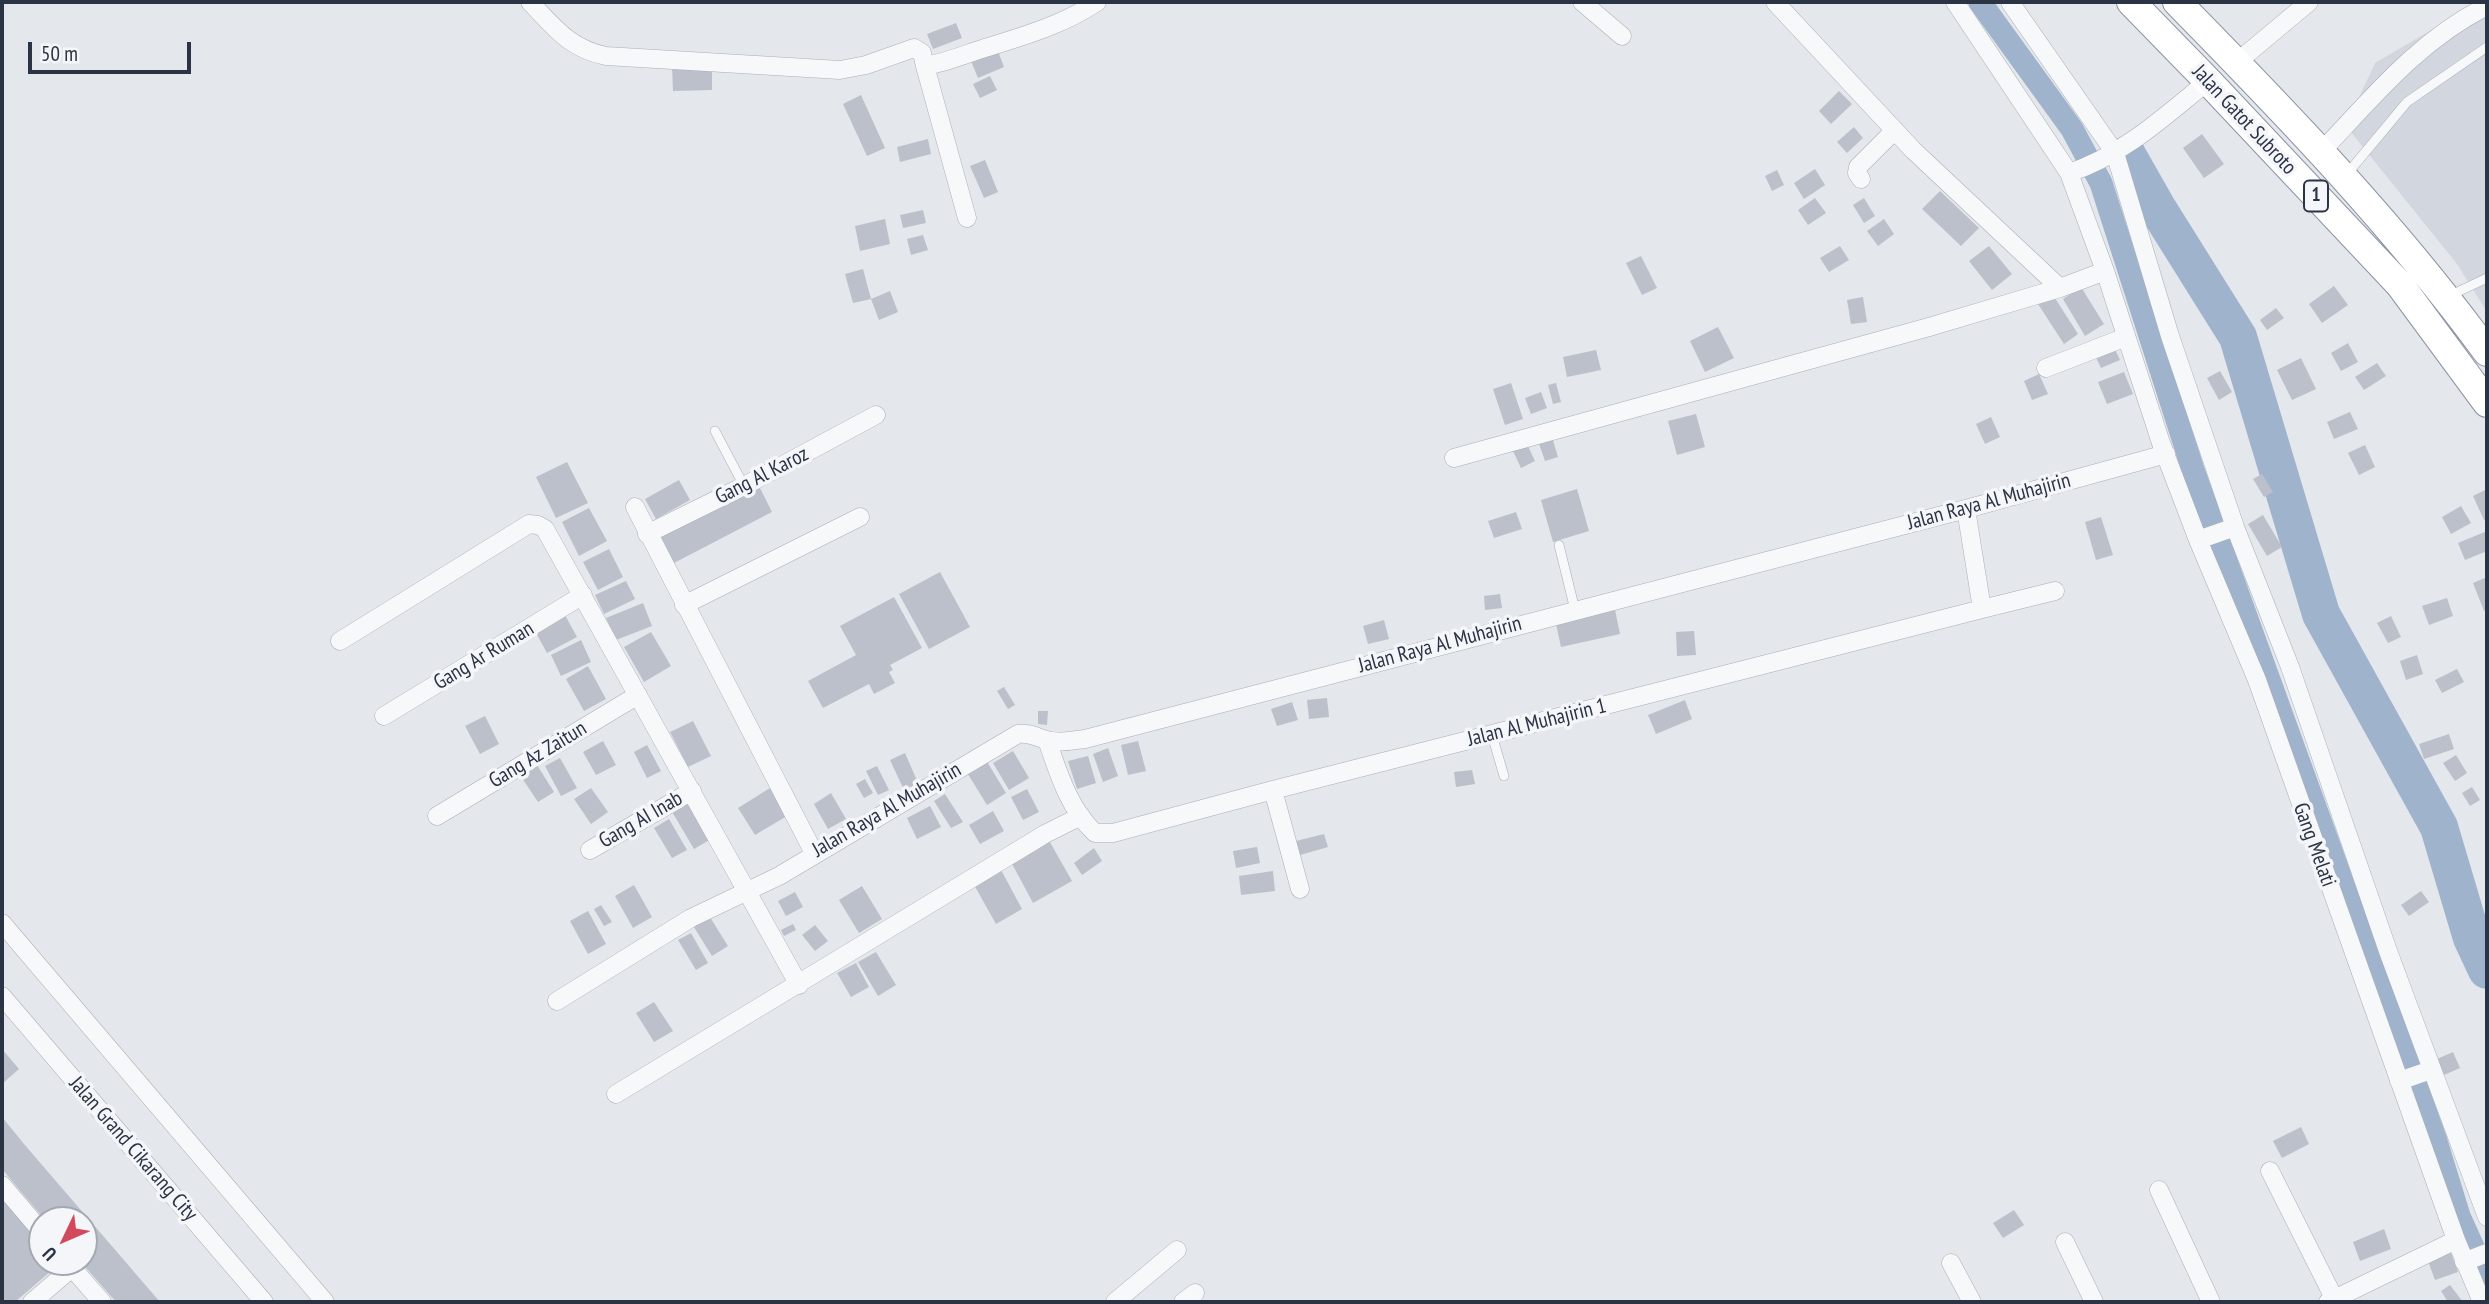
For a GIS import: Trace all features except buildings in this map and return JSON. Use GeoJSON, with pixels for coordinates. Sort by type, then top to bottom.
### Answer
{"type":"FeatureCollection","features":[{"type":"Feature","properties":{"kind":"highway","name":"Jalan Gatot Subroto"},"geometry":{"type":"LineString","coordinates":[[2131,2],[2400,285],[2487,404]]}},
{"type":"Feature","properties":{"kind":"highway","name":"Jalan Gatot Subroto"},"geometry":{"type":"LineString","coordinates":[[2177,2],[2321,152],[2415,258],[2487,352]]}},
{"type":"Feature","properties":{"kind":"street"},"geometry":{"type":"LineString","coordinates":[[530,2],[574,45],[589,53],[606,56],[840,70],[866,65],[914,48],[922,53],[967,218]]}},
{"type":"Feature","properties":{"kind":"street"},"geometry":{"type":"LineString","coordinates":[[925,66],[1032,33],[1097,2]]}},
{"type":"Feature","properties":{"kind":"street"},"geometry":{"type":"LineString","coordinates":[[1582,2],[1622,36]]}},
{"type":"Feature","properties":{"kind":"street"},"geometry":{"type":"LineString","coordinates":[[1774,2],[1895,131],[2060,288]]}},
{"type":"Feature","properties":{"kind":"street","name":"Gang Melati"},"geometry":{"type":"LineString","coordinates":[[1955,2],[2077,171],[2126,338],[2166,454],[2203,538],[2257,680],[2361,962],[2456,1240],[2474,1258],[2482,1302]]}},
{"type":"Feature","properties":{"kind":"street"},"geometry":{"type":"LineString","coordinates":[[2010,2],[2111,155],[2234,527],[2290,667],[2427,1071],[2487,1217]]}},
{"type":"Feature","properties":{"kind":"street"},"geometry":{"type":"LineString","coordinates":[[2236,63],[2309,2]]}},
{"type":"Feature","properties":{"kind":"street"},"geometry":{"type":"LineString","coordinates":[[2321,152],[2411,57],[2461,19],[2487,6]]}},
{"type":"Feature","properties":{"kind":"street"},"geometry":{"type":"LineString","coordinates":[[2077,171],[2111,155],[2145,133],[2208,81]]}},
{"type":"Feature","properties":{"kind":"street"},"geometry":{"type":"LineString","coordinates":[[1861,179],[1857,173],[1858,167],[1895,131]]}},
{"type":"Feature","properties":{"kind":"street"},"geometry":{"type":"LineString","coordinates":[[1454,458],[1929,327],[2060,288],[2105,271]]}},
{"type":"Feature","properties":{"kind":"street"},"geometry":{"type":"LineString","coordinates":[[2046,368],[2126,338]]}},
{"type":"Feature","properties":{"kind":"street","name":"Gang Al Karoz"},"geometry":{"type":"LineString","coordinates":[[647,534],[744,486],[876,415]]}},
{"type":"Feature","properties":{"kind":"street","name":"Jalan Raya Al Muhajirin"},"geometry":{"type":"LineString","coordinates":[[556,1001],[691,918],[779,876],[1018,734],[1028,733],[1059,742],[1085,739],[1966,509],[2166,454]]}},
{"type":"Feature","properties":{"kind":"street"},"geometry":{"type":"LineString","coordinates":[[635,507],[814,853]]}},
{"type":"Feature","properties":{"kind":"street"},"geometry":{"type":"LineString","coordinates":[[1966,509],[1982,609]]}},
{"type":"Feature","properties":{"kind":"street"},"geometry":{"type":"LineString","coordinates":[[684,605],[860,517]]}},
{"type":"Feature","properties":{"kind":"street"},"geometry":{"type":"LineString","coordinates":[[340,641],[529,524],[545,529],[799,985]]}},
{"type":"Feature","properties":{"kind":"street"},"geometry":{"type":"LineString","coordinates":[[2203,538],[2234,527]]}},
{"type":"Feature","properties":{"kind":"street","name":"Jalan Al Muhajirin 1"},"geometry":{"type":"LineString","coordinates":[[1081,817],[1095,832],[1113,833],[2055,590]]}},
{"type":"Feature","properties":{"kind":"street","name":"Gang Ar Ruman"},"geometry":{"type":"LineString","coordinates":[[384,716],[583,595]]}},
{"type":"Feature","properties":{"kind":"street","name":"Gang Az Zaitun"},"geometry":{"type":"LineString","coordinates":[[437,816],[638,695]]}},
{"type":"Feature","properties":{"kind":"street"},"geometry":{"type":"LineString","coordinates":[[616,1094],[1045,834],[1081,817],[1063,785],[1047,740]]}},
{"type":"Feature","properties":{"kind":"street"},"geometry":{"type":"LineString","coordinates":[[1273,790],[1300,889]]}},
{"type":"Feature","properties":{"kind":"street","name":"Gang AI Inab"},"geometry":{"type":"LineString","coordinates":[[590,850],[692,791]]}},
{"type":"Feature","properties":{"kind":"street"},"geometry":{"type":"LineString","coordinates":[[2,923],[325,1302]]}},
{"type":"Feature","properties":{"kind":"street"},"geometry":{"type":"LineString","coordinates":[[2361,962],[2385,952]]}},
{"type":"Feature","properties":{"kind":"street","name":"Jalan Grand Cikarang City"},"geometry":{"type":"LineString","coordinates":[[2,996],[264,1302]]}},
{"type":"Feature","properties":{"kind":"street"},"geometry":{"type":"LineString","coordinates":[[2401,1080],[2427,1071]]}},
{"type":"Feature","properties":{"kind":"street"},"geometry":{"type":"LineString","coordinates":[[2270,1171],[2333,1301],[2456,1240]]}},
{"type":"Feature","properties":{"kind":"street"},"geometry":{"type":"LineString","coordinates":[[2,1185],[28,1216]]}},
{"type":"Feature","properties":{"kind":"street"},"geometry":{"type":"LineString","coordinates":[[2159,1190],[2211,1302]]}},
{"type":"Feature","properties":{"kind":"street"},"geometry":{"type":"LineString","coordinates":[[2065,1242],[2094,1302]]}},
{"type":"Feature","properties":{"kind":"street"},"geometry":{"type":"LineString","coordinates":[[1115,1302],[1177,1250]]}},
{"type":"Feature","properties":{"kind":"street"},"geometry":{"type":"LineString","coordinates":[[1951,1263],[1972,1302]]}},
{"type":"Feature","properties":{"kind":"street"},"geometry":{"type":"LineString","coordinates":[[33,1302],[59,1276]]}},
{"type":"Feature","properties":{"kind":"street"},"geometry":{"type":"LineString","coordinates":[[80,1276],[102,1302]]}},
{"type":"Feature","properties":{"kind":"lane"},"geometry":{"type":"LineString","coordinates":[[2343,178],[2407,102],[2487,47]]}},
{"type":"Feature","properties":{"kind":"lane"},"geometry":{"type":"LineString","coordinates":[[2447,297],[2487,278]]}},
{"type":"Feature","properties":{"kind":"lane"},"geometry":{"type":"LineString","coordinates":[[715,431],[744,486]]}},
{"type":"Feature","properties":{"kind":"lane"},"geometry":{"type":"LineString","coordinates":[[1559,545],[1576,610]]}},
{"type":"Feature","properties":{"kind":"lane"},"geometry":{"type":"LineString","coordinates":[[1492,735],[1504,776]]}},
{"type":"Feature","properties":{"kind":"shaded area"},"geometry":{"type":"Polygon","coordinates":[[[2479,2],[2487,2],[2487,312],[2457,264],[2346,126],[2375,63],[2479,2]]]}},
{"type":"Feature","properties":{"kind":"waterway"},"geometry":{"type":"LineString","coordinates":[[1980,2],[2072,129],[2101,183],[2193,470],[2435,1138],[2459,1216],[2487,1278]]}},
{"type":"Feature","properties":{"kind":"waterway"},"geometry":{"type":"LineString","coordinates":[[2127,155],[2238,337],[2321,614],[2439,827],[2472,938],[2487,970]]}}]}
